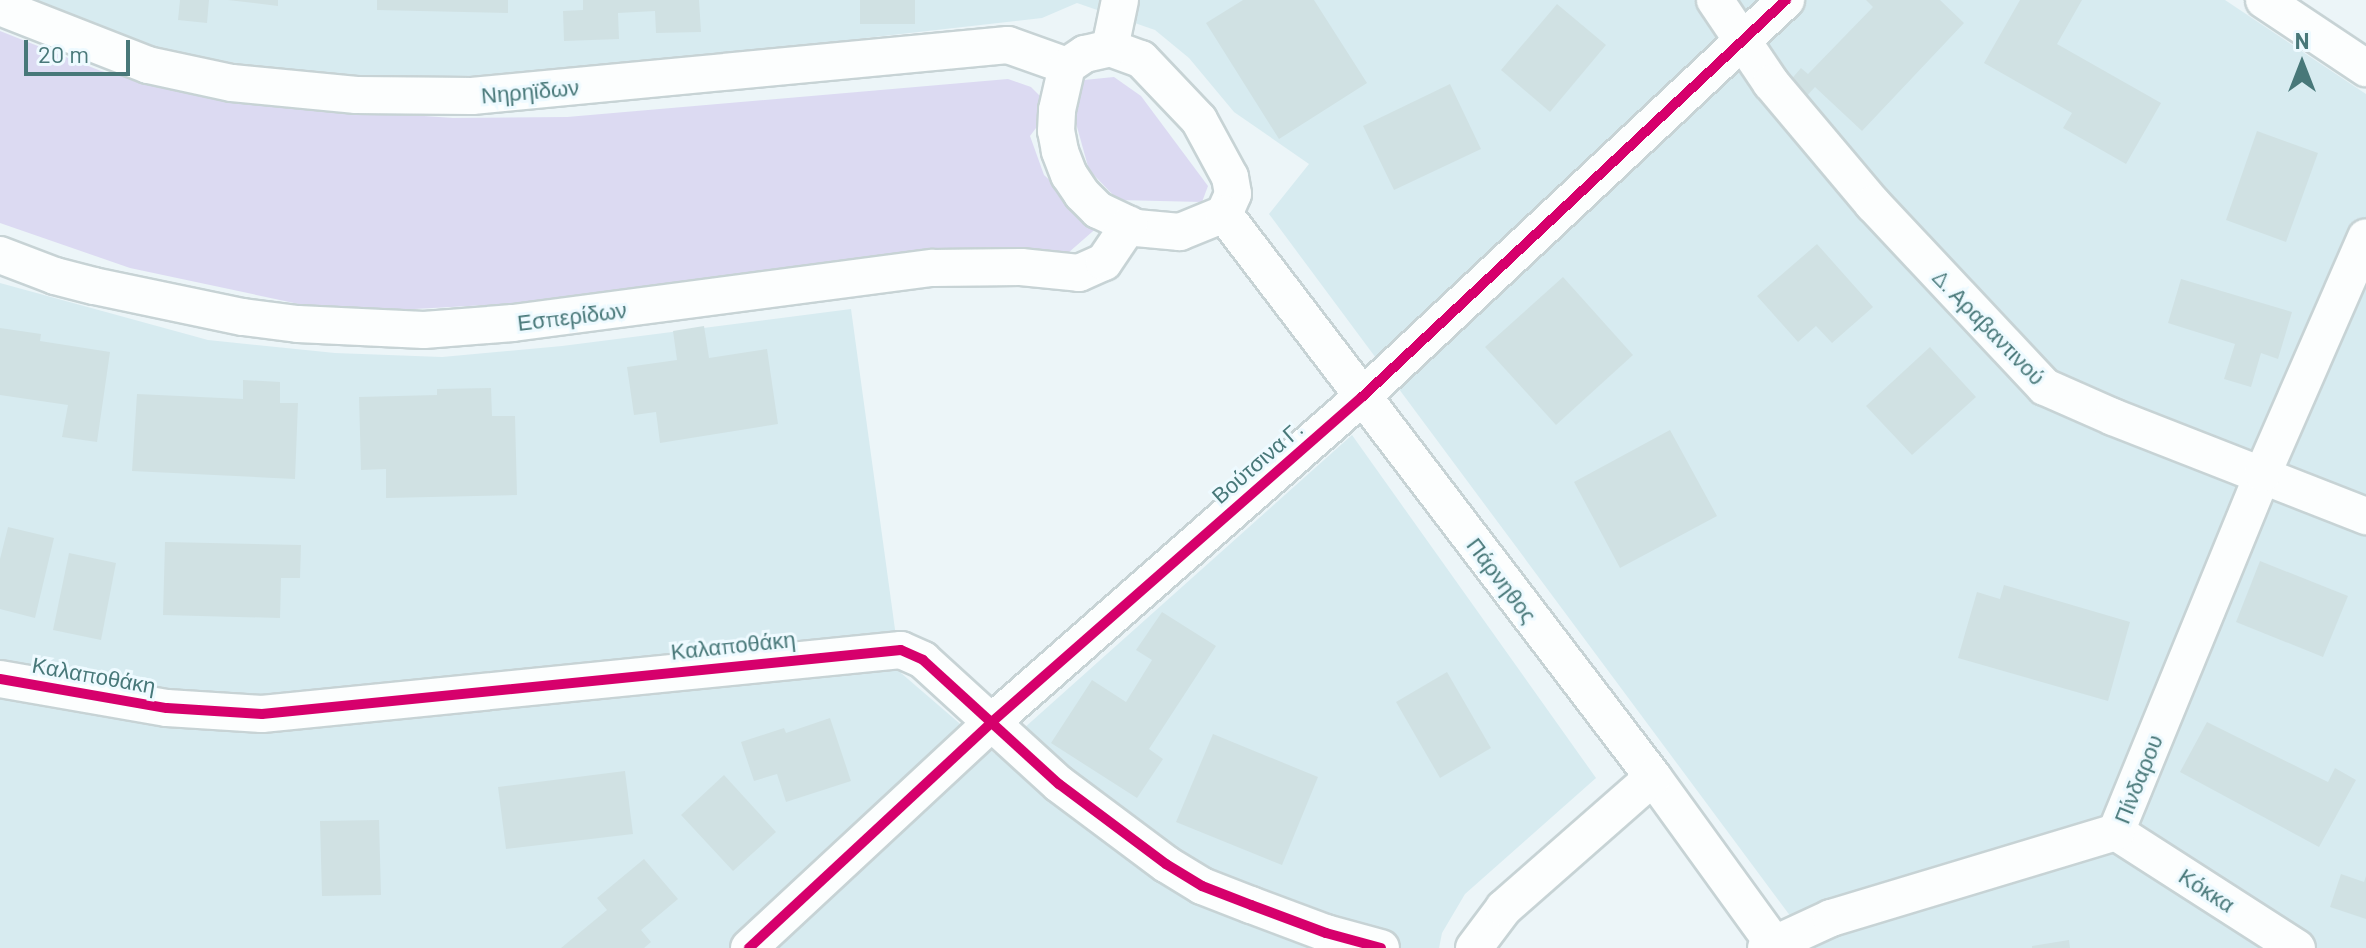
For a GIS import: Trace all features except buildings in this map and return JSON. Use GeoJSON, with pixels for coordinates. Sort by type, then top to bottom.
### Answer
{"type":"FeatureCollection","features":[{"type":"Feature","properties":{"kind":"street"},"geometry":{"type":"LineString","coordinates":[[1110,48],[1120,0]]}},
{"type":"Feature","properties":{"kind":"street","name":"Δ. Αραβαντινού"},"geometry":{"type":"LineString","coordinates":[[1715,0],[1771,83],[1873,204],[2030,374],[2071,400],[2366,516]]}},
{"type":"Feature","properties":{"kind":"street","name":"Βούτσινα Γ."},"geometry":{"type":"LineString","coordinates":[[749,948],[993,721],[1362,397],[1786,0]]}},
{"type":"Feature","properties":{"kind":"street"},"geometry":{"type":"LineString","coordinates":[[2264,0],[2366,68]]}},
{"type":"Feature","properties":{"kind":"street","name":"Νηρηϊδων"},"geometry":{"type":"LineString","coordinates":[[0,7],[148,65],[232,83],[356,95],[472,96],[1008,45],[1067,66]]}},
{"type":"Feature","properties":{"kind":"street"},"geometry":{"type":"LineString","coordinates":[[1110,48],[1141,59],[1199,120],[1230,177],[1233,194],[1224,214],[1180,232],[1129,225],[1098,210],[1069,175],[1056,131],[1057,110],[1067,66],[1085,54],[1110,48]]}},
{"type":"Feature","properties":{"kind":"street","name":"Πάρνηθος"},"geometry":{"type":"LineString","coordinates":[[1224,214],[1653,777],[1772,946]]}},
{"type":"Feature","properties":{"kind":"street","name":"Εσπερίδων"},"geometry":{"type":"LineString","coordinates":[[0,255],[55,276],[162,302],[298,324],[424,330],[529,321],[933,268],[1021,267],[1079,273],[1104,262],[1129,225]]}},
{"type":"Feature","properties":{"kind":"street","name":"Πίνδαρου"},"geometry":{"type":"LineString","coordinates":[[1772,946],[1831,918],[2116,832],[2263,473],[2366,237]]}},
{"type":"Feature","properties":{"kind":"street","name":"Καλαποθάκη"},"geometry":{"type":"LineString","coordinates":[[0,679],[167,708],[262,714],[901,650],[923,660],[1059,784],[1178,872],[1202,886],[1251,905],[1381,948]]}},
{"type":"Feature","properties":{"kind":"street"},"geometry":{"type":"LineString","coordinates":[[1474,948],[1504,908],[1653,777]]}},
{"type":"Feature","properties":{"kind":"street","name":"Κόκκα"},"geometry":{"type":"LineString","coordinates":[[2116,832],[2297,948]]}},
{"type":"Feature","properties":{"kind":"shaded area"},"geometry":{"type":"Polygon","coordinates":[[[14,0],[2225,0],[2366,94],[2366,948],[1814,948],[1269,214],[1309,164],[1234,112],[1189,58],[1155,30],[1077,3],[1042,18],[573,71],[365,82],[246,65],[136,44],[14,0]]]}},
{"type":"Feature","properties":{"kind":"shaded area"},"geometry":{"type":"Polygon","coordinates":[[[0,31],[101,71],[176,90],[266,105],[453,118],[567,117],[1008,79],[1031,87],[1043,99],[1039,124],[1030,136],[1044,175],[1100,225],[1068,253],[973,248],[559,301],[341,313],[130,268],[0,223],[0,31]]]}},
{"type":"Feature","properties":{"kind":"shaded area"},"geometry":{"type":"Polygon","coordinates":[[[1114,77],[1141,96],[1208,186],[1202,202],[1118,200],[1089,170],[1074,116],[1084,80],[1114,77]]]}},
{"type":"Feature","properties":{"kind":"shaded area"},"geometry":{"type":"Polygon","coordinates":[[[0,283],[208,340],[335,353],[442,357],[562,346],[851,309],[901,673],[995,754],[1352,435],[1596,778],[1465,894],[1442,933],[1439,948],[0,948],[0,283]]]}},
{"type":"Feature","properties":{"kind":"cycle path"},"geometry":{"type":"LineString","coordinates":[[749,948],[993,721],[1362,397],[1786,0]]}},
{"type":"Feature","properties":{"kind":"cycle path"},"geometry":{"type":"LineString","coordinates":[[0,679],[167,708],[262,714],[901,650],[923,660],[1059,784],[1166,864],[1202,886],[1326,933],[1381,948]]}}]}
